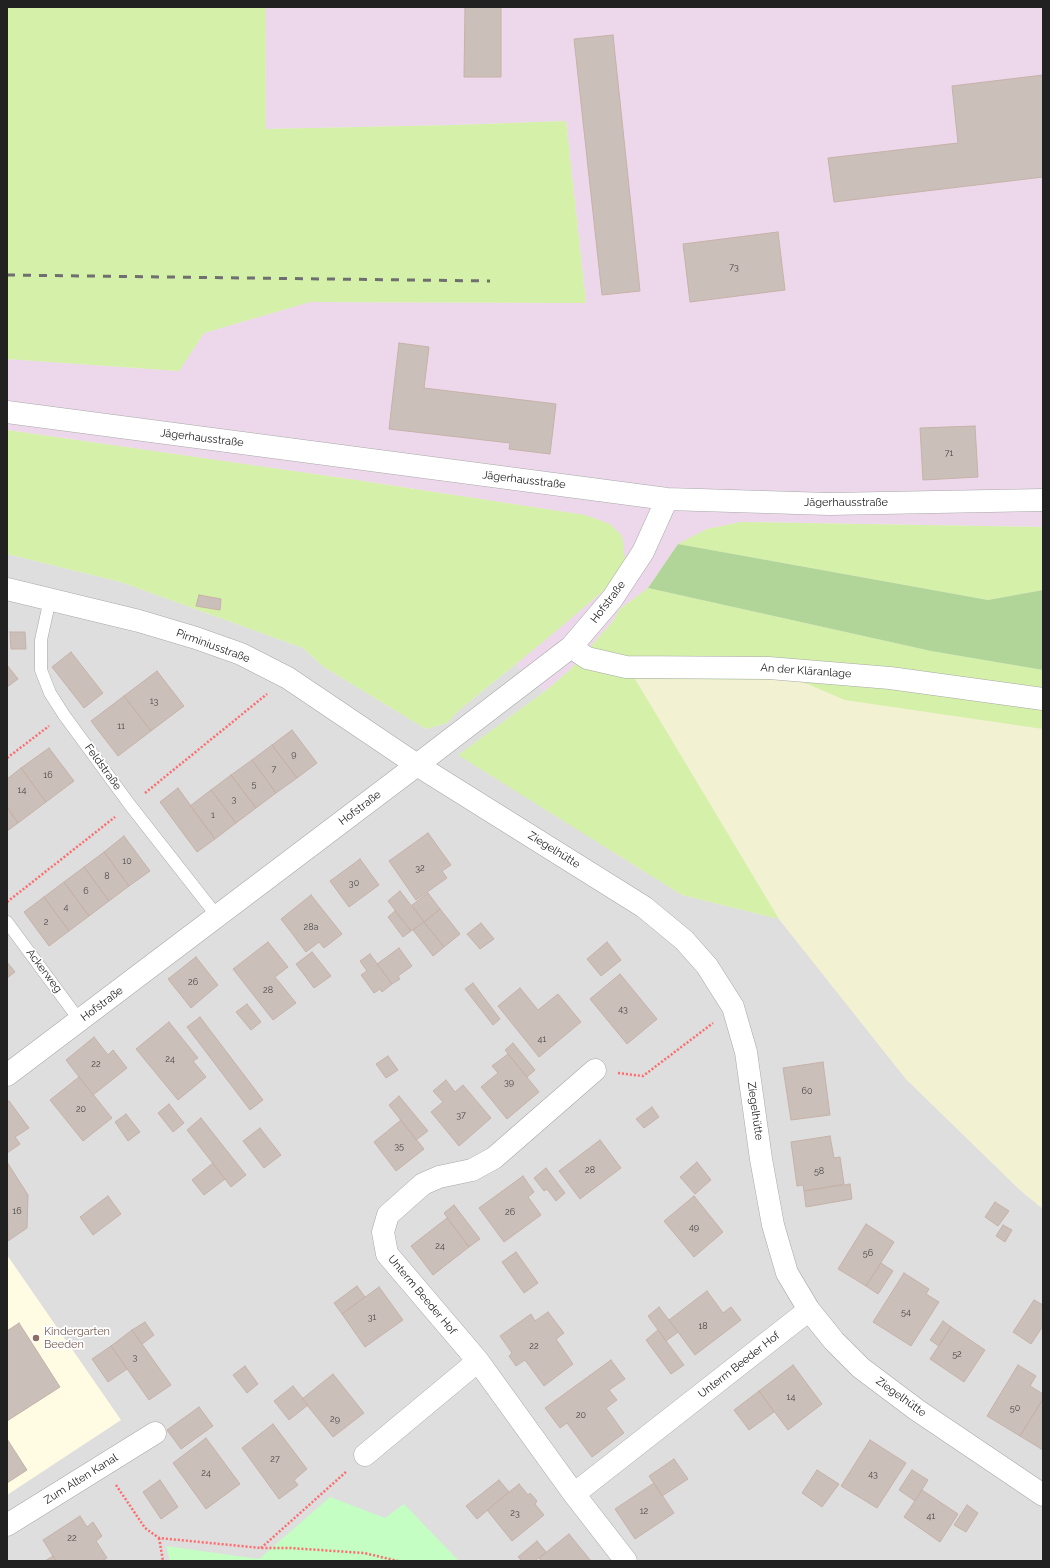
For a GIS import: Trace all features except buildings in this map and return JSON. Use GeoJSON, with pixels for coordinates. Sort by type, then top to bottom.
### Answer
{"type":"FeatureCollection","features":[{"type":"Feature","properties":{"kind":"street","name":"Jägerhausstraße"},"geometry":{"type":"LineString","coordinates":[[7,412],[667,499],[829,504],[1043,500]]}},
{"type":"Feature","properties":{"kind":"street","name":"Hofstraße"},"geometry":{"type":"LineString","coordinates":[[7,1075],[572,647],[612,599],[643,552],[667,499]]}},
{"type":"Feature","properties":{"kind":"street","name":"Pirminiusstraße"},"geometry":{"type":"LineString","coordinates":[[7,589],[139,621],[196,638],[241,654],[288,678],[417,765]]}},
{"type":"Feature","properties":{"kind":"street","name":"An der Kläranlage"},"geometry":{"type":"LineString","coordinates":[[572,647],[587,658],[626,667],[769,668],[890,678],[1043,699]]}},
{"type":"Feature","properties":{"kind":"street","name":"Ziegelhütte"},"geometry":{"type":"LineString","coordinates":[[417,765],[644,907],[684,940],[707,966],[733,1008],[746,1052],[761,1159],[773,1225],[788,1273],[809,1310],[834,1341],[861,1368],[917,1410],[1043,1495]]}},
{"type":"Feature","properties":{"kind":"street","name":"Unterm Beeder Hof"},"geometry":{"type":"LineString","coordinates":[[595,1070],[494,1158],[472,1170],[439,1177],[423,1184],[388,1215],[383,1232],[387,1254],[478,1361],[574,1494],[626,1561]]}},
{"type":"Feature","properties":{"kind":"street","name":"Unterm Beeder Hof"},"geometry":{"type":"LineString","coordinates":[[574,1494],[809,1310]]}},
{"type":"Feature","properties":{"kind":"street"},"geometry":{"type":"LineString","coordinates":[[365,1455],[478,1361]]}},
{"type":"Feature","properties":{"kind":"street","name":"Zum Alten Kanal"},"geometry":{"type":"LineString","coordinates":[[7,1525],[155,1433]]}},
{"type":"Feature","properties":{"kind":"lane","name":"Feldstraße"},"geometry":{"type":"LineString","coordinates":[[50,599],[41,640],[41,670],[50,693],[64,715],[130,805],[217,916]]}},
{"type":"Feature","properties":{"kind":"lane","name":"Ackerweg"},"geometry":{"type":"LineString","coordinates":[[7,922],[80,1021]]}},
{"type":"Feature","properties":{"kind":"path"},"geometry":{"type":"LineString","coordinates":[[7,903],[288,678]]}},
{"type":"Feature","properties":{"kind":"path"},"geometry":{"type":"LineString","coordinates":[[7,758],[64,715]]}},
{"type":"Feature","properties":{"kind":"path"},"geometry":{"type":"LineString","coordinates":[[595,1070],[644,1076],[733,1008]]}},
{"type":"Feature","properties":{"kind":"path"},"geometry":{"type":"LineString","coordinates":[[260,1548],[365,1455]]}},
{"type":"Feature","properties":{"kind":"path"},"geometry":{"type":"LineString","coordinates":[[102,1465],[144,1528],[159,1538],[260,1548],[290,1548],[364,1553],[398,1561]]}},
{"type":"Feature","properties":{"kind":"path"},"geometry":{"type":"LineString","coordinates":[[159,1538],[163,1561]]}},
{"type":"Feature","properties":{"kind":"shaded area"},"geometry":{"type":"Polygon","coordinates":[[[266,7],[1043,7],[1043,527],[741,522],[707,529],[678,544],[648,588],[620,609],[613,621],[571,669],[544,692],[516,664],[610,585],[610,524],[585,515],[356,480],[7,430],[7,359],[179,371],[204,333],[310,302],[586,303],[566,121],[265,129],[266,7]]]}},
{"type":"Feature","properties":{"kind":"shaded area"},"geometry":{"type":"Polygon","coordinates":[[[7,554],[121,582],[303,648],[324,667],[426,729],[447,723],[458,711],[516,664],[544,692],[459,755],[682,895],[779,919],[906,1079],[1019,1189],[1043,1209],[1043,1561],[7,1561],[7,554]]]}},
{"type":"Feature","properties":{"kind":"shaded area","name":"Kindergarten Beeden"},"geometry":{"type":"Polygon","coordinates":[[[7,1255],[121,1420],[7,1495],[7,1255]]]}},
{"type":"Feature","properties":{"kind":"green space"},"geometry":{"type":"Polygon","coordinates":[[[7,7],[266,7],[265,129],[566,121],[586,303],[310,302],[204,333],[179,371],[7,359],[7,7]]]}},
{"type":"Feature","properties":{"kind":"green space"},"geometry":{"type":"Polygon","coordinates":[[[7,430],[356,480],[585,515],[610,524],[622,536],[625,560],[610,585],[549,637],[458,711],[447,723],[426,729],[324,667],[303,648],[121,582],[7,554],[7,430]]]}},
{"type":"Feature","properties":{"kind":"green space"},"geometry":{"type":"Polygon","coordinates":[[[741,522],[1043,527],[1043,590],[988,600],[678,544],[707,529],[741,522]]]}},
{"type":"Feature","properties":{"kind":"green space"},"geometry":{"type":"Polygon","coordinates":[[[678,544],[988,600],[1043,590],[1043,670],[931,651],[648,588],[678,544]]]}},
{"type":"Feature","properties":{"kind":"green space"},"geometry":{"type":"Polygon","coordinates":[[[648,588],[931,651],[1043,670],[1043,729],[845,700],[798,680],[635,679],[779,919],[682,895],[458,755],[544,692],[571,669],[613,621],[620,609],[648,588]]]}},
{"type":"Feature","properties":{"kind":"green space"},"geometry":{"type":"Polygon","coordinates":[[[634,679],[799,680],[983,720],[1043,729],[1043,1209],[1019,1189],[906,1079],[779,919],[634,679]]]}},
{"type":"Feature","properties":{"kind":"green space"},"geometry":{"type":"Polygon","coordinates":[[[330,1497],[385,1518],[404,1504],[459,1561],[170,1561],[166,1546],[259,1559],[330,1497]]]}},
{"type":"Feature","properties":{"kind":"railway"},"geometry":{"type":"LineString","coordinates":[[7,275],[490,281]]}},
{"type":"Feature","properties":{"kind":"place","name":"Kindergarten Beeden"},"geometry":{"type":"Point","coordinates":[36,1338]}}]}
